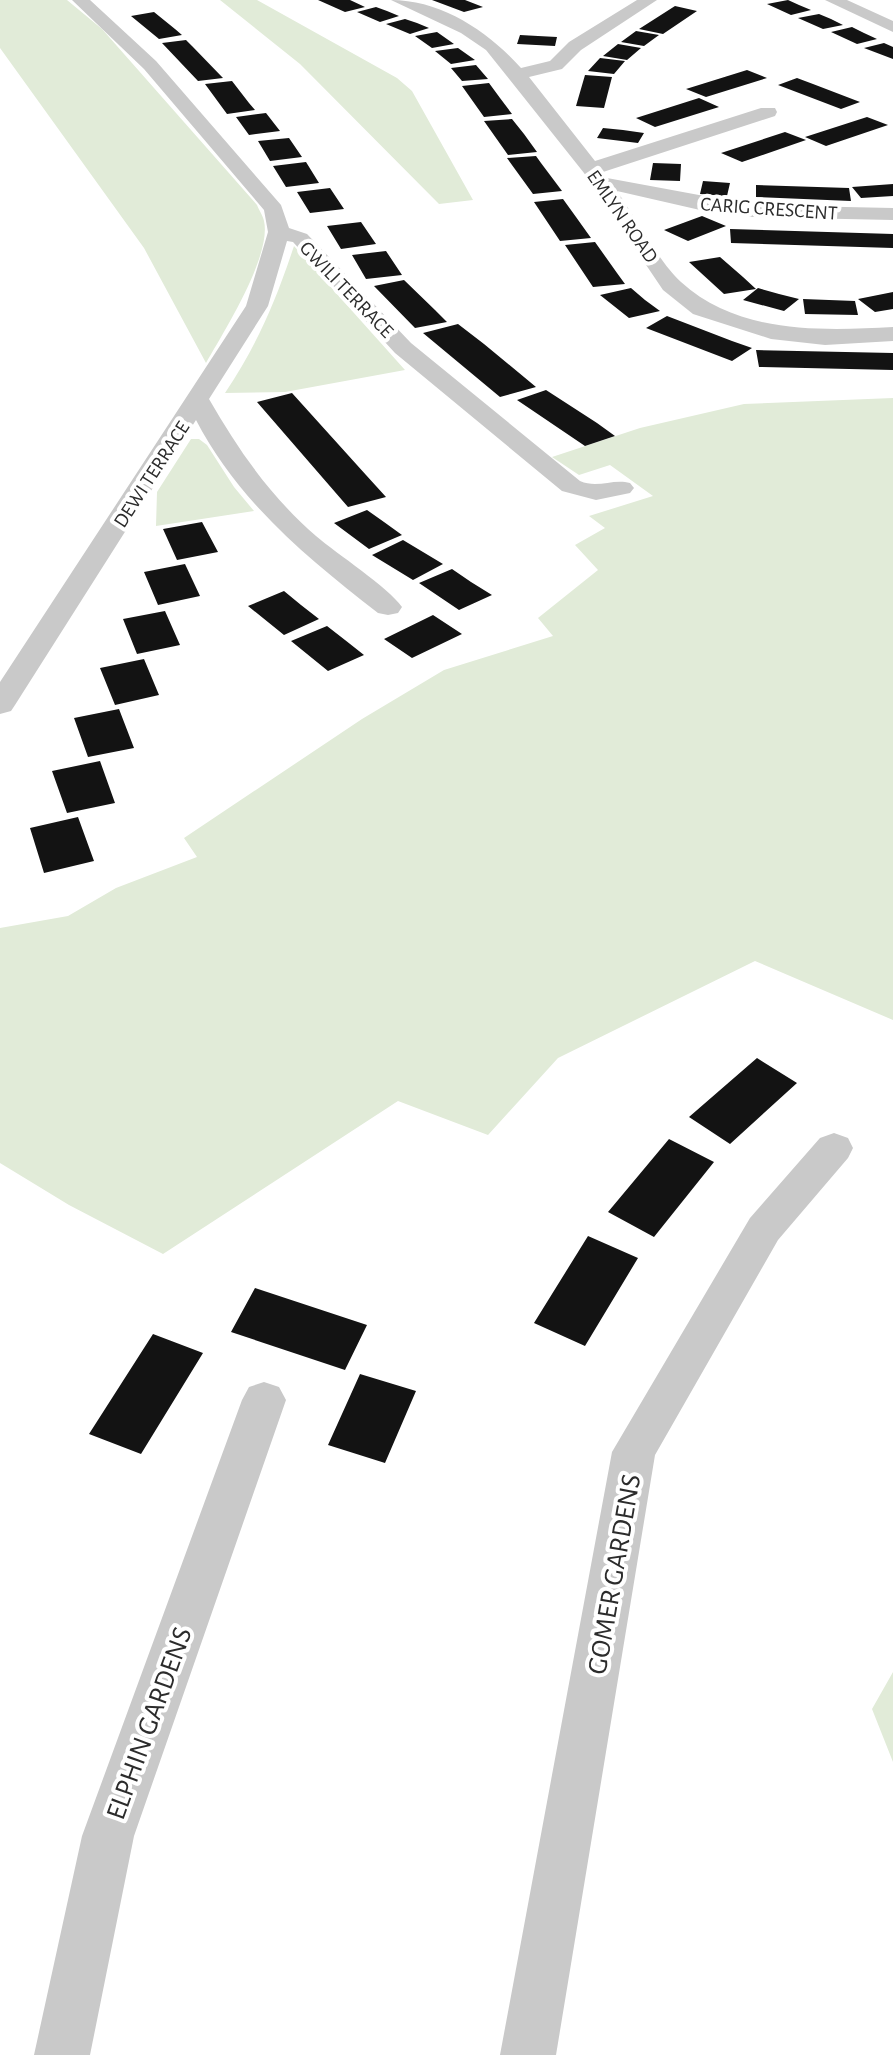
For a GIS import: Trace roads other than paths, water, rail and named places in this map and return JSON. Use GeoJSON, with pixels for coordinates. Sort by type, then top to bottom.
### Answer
{"type":"FeatureCollection","features":[{"type":"Feature","properties":{"kind":"street","name":"GWILI TERRACE"},"geometry":{"type":"LineString","coordinates":[[80,0],[150,65],[274,209],[279,232],[300,238],[403,348],[571,486],[586,494],[621,488]]}},
{"type":"Feature","properties":{"kind":"street","name":"EMLYN ROAD"},"geometry":{"type":"LineString","coordinates":[[399,0],[467,29],[492,46],[596,176],[671,285],[701,309],[771,332],[825,338],[893,334]]}},
{"type":"Feature","properties":{"kind":"street"},"geometry":{"type":"LineString","coordinates":[[517,74],[556,65],[575,46],[649,0]]}},
{"type":"Feature","properties":{"kind":"street"},"geometry":{"type":"LineString","coordinates":[[833,0],[893,27]]}},
{"type":"Feature","properties":{"kind":"street"},"geometry":{"type":"LineString","coordinates":[[596,176],[768,112]]}},
{"type":"Feature","properties":{"kind":"street","name":"CARIG CRESCENT"},"geometry":{"type":"LineString","coordinates":[[596,176],[681,201],[734,209],[811,215],[893,214]]}},
{"type":"Feature","properties":{"kind":"street","name":"DEWI TERRACE"},"geometry":{"type":"LineString","coordinates":[[0,705],[257,306],[279,232]]}},
{"type":"Feature","properties":{"kind":"street"},"geometry":{"type":"LineString","coordinates":[[198,401],[246,482],[303,542],[388,607]]}},
{"type":"Feature","properties":{"kind":"street","name":"GOMER GARDENS"},"geometry":{"type":"LineString","coordinates":[[528,2055],[634,1452],[764,1229],[834,1148]]}},
{"type":"Feature","properties":{"kind":"street","name":"ELPHIN GARDENS"},"geometry":{"type":"LineString","coordinates":[[62,2055],[108,1836],[264,1400]]}}]}
